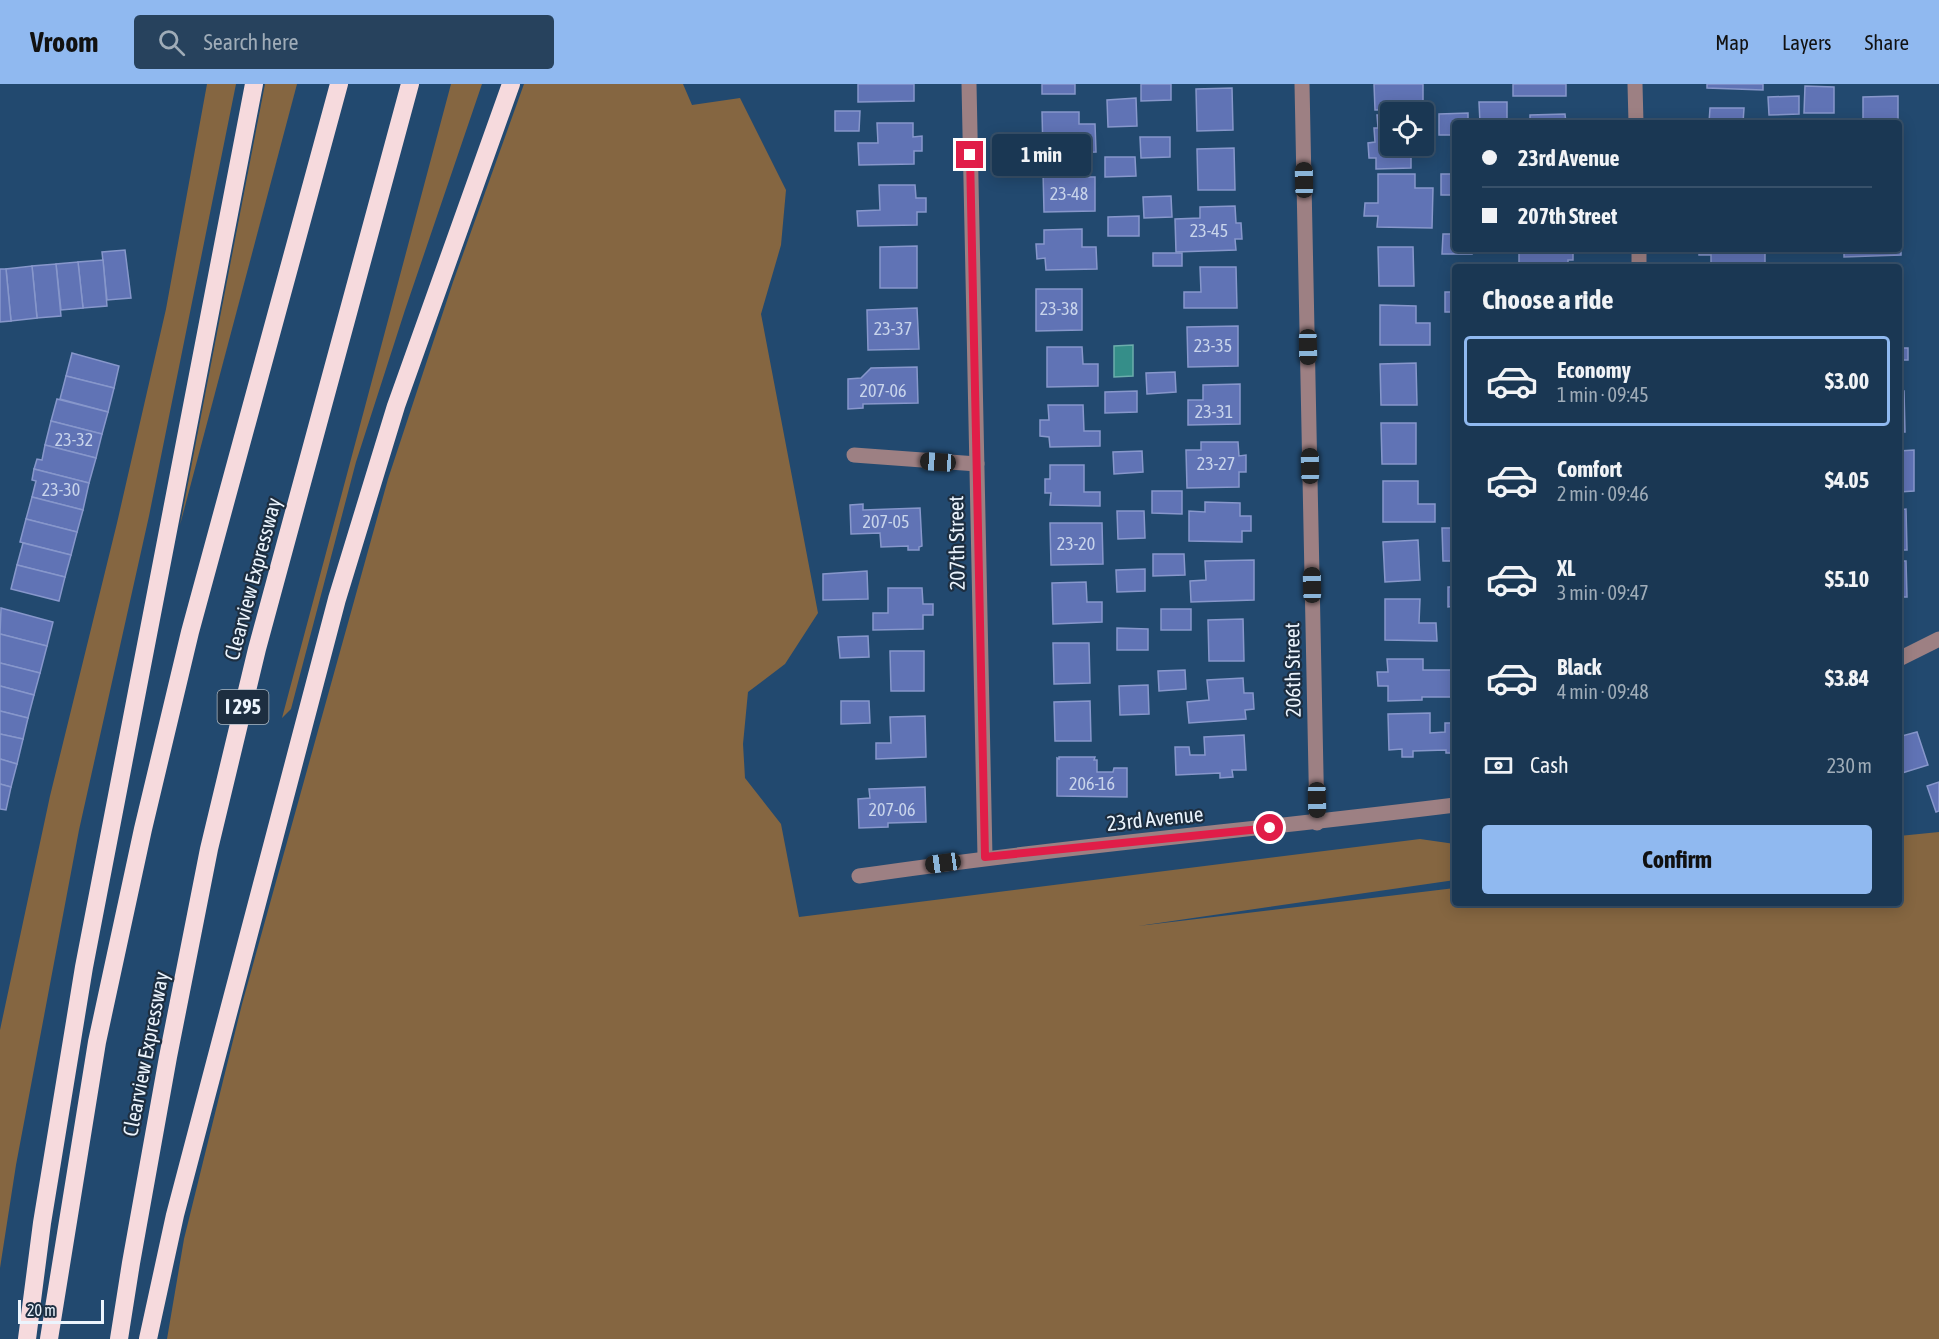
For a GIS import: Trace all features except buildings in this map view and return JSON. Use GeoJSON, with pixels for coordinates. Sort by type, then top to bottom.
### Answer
{"type":"FeatureCollection","features":[{"type":"Feature","properties":{"kind":"highway"},"geometry":{"type":"LineString","coordinates":[[27,1339],[44,1212],[84,967],[254,84]]}},
{"type":"Feature","properties":{"kind":"highway"},"geometry":{"type":"LineString","coordinates":[[49,1339],[97,1042],[143,829],[190,632],[339,84]]}},
{"type":"Feature","properties":{"kind":"highway","name":"Clearview Expressway"},"geometry":{"type":"LineString","coordinates":[[119,1339],[164,1080],[208,849],[257,650],[410,84]]}},
{"type":"Feature","properties":{"kind":"highway"},"geometry":{"type":"LineString","coordinates":[[147,1339],[175,1215],[337,599],[396,406],[512,84]]}},
{"type":"Feature","properties":{"kind":"street","name":"207th Street"},"geometry":{"type":"LineString","coordinates":[[969,84],[985,857]]}},
{"type":"Feature","properties":{"kind":"street","name":"206th Street"},"geometry":{"type":"LineString","coordinates":[[1302,84],[1317,823]]}},
{"type":"Feature","properties":{"kind":"street"},"geometry":{"type":"LineString","coordinates":[[1635,84],[1636,120]]}},
{"type":"Feature","properties":{"kind":"street"},"geometry":{"type":"LineString","coordinates":[[854,455],[977,464]]}},
{"type":"Feature","properties":{"kind":"street"},"geometry":{"type":"LineString","coordinates":[[1902,658],[1939,639]]}},
{"type":"Feature","properties":{"kind":"street","name":"23rd Avenue"},"geometry":{"type":"LineString","coordinates":[[859,876],[985,857],[1317,823],[1452,805]]}},
{"type":"Feature","properties":{"kind":"shaded area"},"geometry":{"type":"Polygon","coordinates":[[[207,84],[236,84],[149,516],[79,830],[16,1165],[0,1268],[0,1030],[50,796],[117,523],[166,309],[207,84]]]}},
{"type":"Feature","properties":{"kind":"shaded area"},"geometry":{"type":"Polygon","coordinates":[[[265,84],[297,84],[180,525],[265,84]]]}},
{"type":"Feature","properties":{"kind":"shaded area"},"geometry":{"type":"Polygon","coordinates":[[[451,84],[482,84],[356,462],[291,709],[282,718],[451,84]]]}},
{"type":"Feature","properties":{"kind":"shaded area"},"geometry":{"type":"Polygon","coordinates":[[[524,84],[683,84],[692,105],[740,98],[786,190],[781,245],[761,314],[818,613],[785,664],[748,692],[743,744],[745,778],[781,824],[799,917],[1420,839],[1452,844],[1452,880],[1138,926],[1452,888],[1452,906],[1902,906],[1902,836],[1939,832],[1939,1339],[167,1339],[184,1239],[242,1004],[388,479],[453,282],[524,84]]]}},
{"type":"Feature","properties":{"kind":"shaded area"},"geometry":{"type":"Polygon","coordinates":[[[1133,345],[1133,376],[1114,377],[1114,346],[1133,345]]]}},
{"type":"Feature","properties":{"kind":"route"},"geometry":{"type":"LineString","coordinates":[[970,155],[985,857],[1270,828]]}}]}
